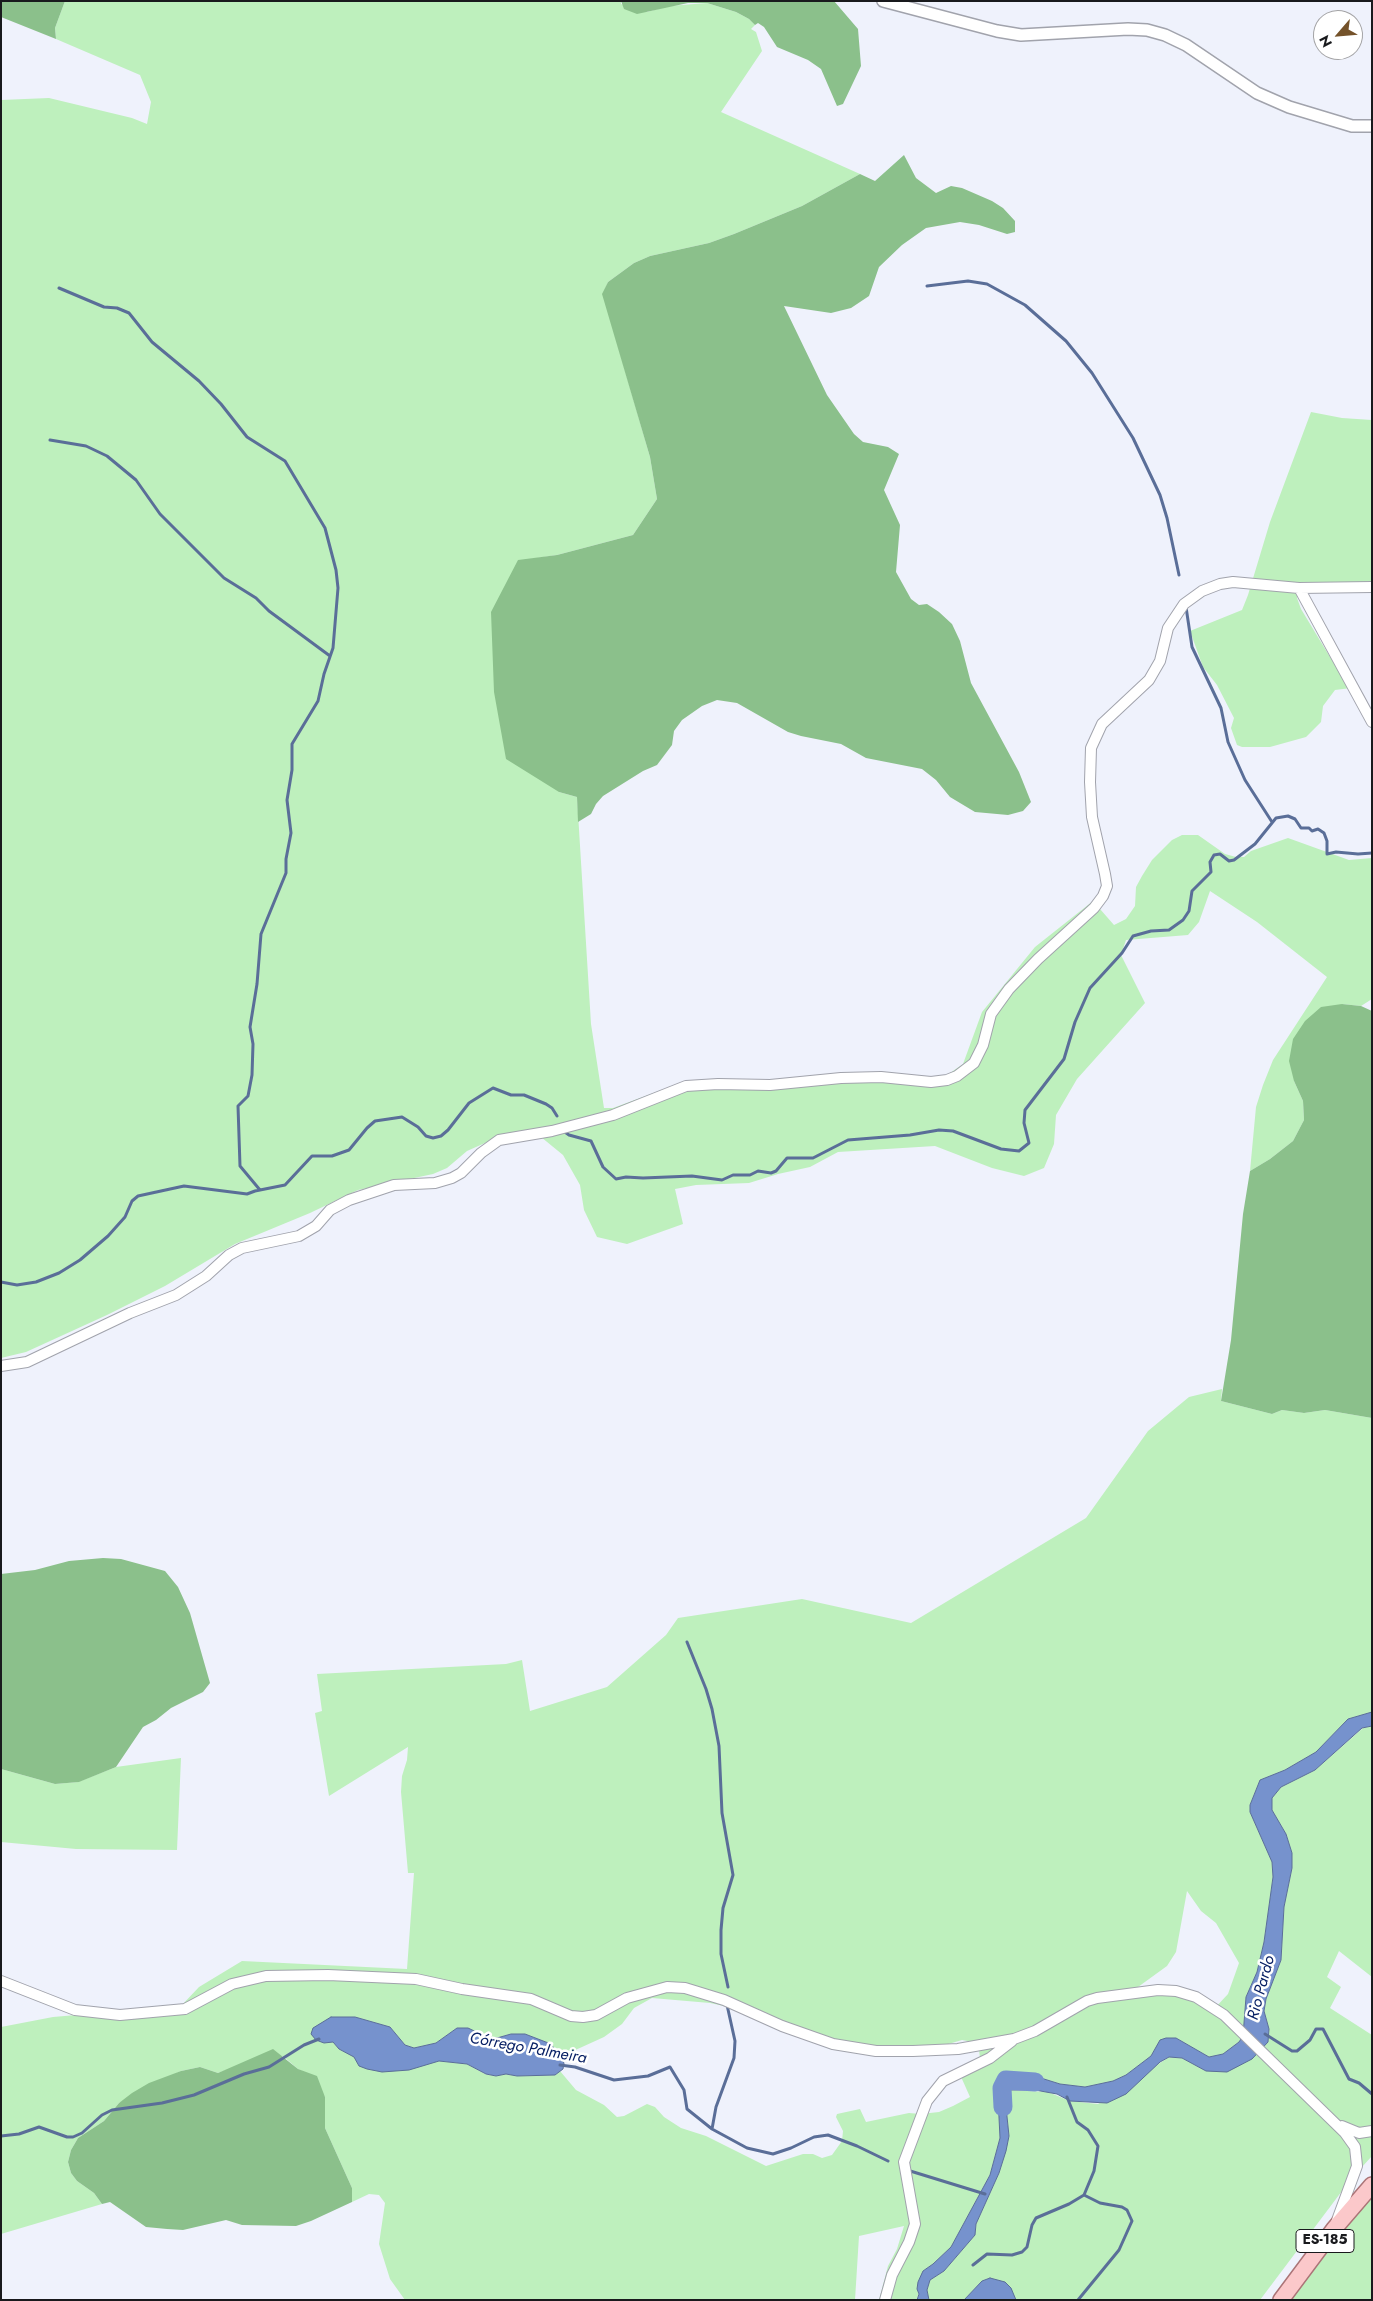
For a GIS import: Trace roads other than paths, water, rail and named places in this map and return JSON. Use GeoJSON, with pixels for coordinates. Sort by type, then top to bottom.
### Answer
{"type":"FeatureCollection","features":[{"type":"Feature","properties":{"kind":"main road","name":"ES-185"},"geometry":{"type":"LineString","coordinates":[[1281,2300],[1334,2229],[1371,2187]]}},
{"type":"Feature","properties":{"kind":"street"},"geometry":{"type":"LineString","coordinates":[[883,1],[997,31],[1021,35],[1128,29],[1147,30],[1166,35],[1186,45],[1257,93],[1289,107],[1352,126],[1372,126]]}},
{"type":"Feature","properties":{"kind":"street"},"geometry":{"type":"LineString","coordinates":[[1,1366],[27,1362],[130,1313],[176,1296],[206,1276],[229,1255],[242,1248],[300,1236],[316,1226],[330,1210],[349,1200],[394,1185],[435,1183],[452,1178],[461,1173],[485,1149],[499,1140],[552,1131],[613,1115],[686,1086],[718,1084],[770,1085],[865,1078],[931,1082],[947,1080],[958,1076],[974,1063],[983,1045],[991,1014],[1009,990],[1038,959],[1094,908],[1103,896],[1107,886],[1092,816],[1090,782],[1092,748],[1102,724],[1149,680],[1160,661],[1168,628],[1184,604],[1202,591],[1220,584],[1233,582],[1299,588],[1372,587]]}},
{"type":"Feature","properties":{"kind":"street"},"geometry":{"type":"LineString","coordinates":[[1299,588],[1372,722]]}},
{"type":"Feature","properties":{"kind":"street"},"geometry":{"type":"LineString","coordinates":[[1,1981],[75,2010],[120,2015],[185,2009],[232,1984],[266,1976],[328,1975],[416,1979],[462,1990],[531,1999],[571,2016],[583,2017],[596,2015],[627,1998],[667,1987],[685,1988],[713,1996],[782,2026],[833,2044],[855,2049],[933,2051],[958,2049],[1014,2039],[1034,2031],[1087,2001],[1143,1991],[1176,1991],[1196,1997],[1224,2015],[1345,2133],[1355,2148],[1357,2155],[1354,2176],[1348,2186],[1334,2229]]}},
{"type":"Feature","properties":{"kind":"street"},"geometry":{"type":"LineString","coordinates":[[885,2300],[892,2275],[909,2242],[915,2224],[904,2162],[927,2101],[944,2081],[990,2058],[1014,2039]]}},
{"type":"Feature","properties":{"kind":"street"},"geometry":{"type":"LineString","coordinates":[[1335,2123],[1359,2133],[1372,2131]]}},
{"type":"Feature","properties":{"kind":"water"},"geometry":{"type":"Polygon","coordinates":[[[1372,1712],[1372,1726],[1362,1728],[1315,1770],[1281,1787],[1272,1798],[1272,1810],[1286,1834],[1292,1853],[1292,1868],[1284,1907],[1281,1960],[1266,1999],[1264,2011],[1269,2029],[1268,2042],[1252,2059],[1227,2072],[1206,2071],[1182,2058],[1169,2057],[1160,2062],[1126,2094],[1107,2103],[1070,2101],[1057,2094],[1035,2090],[1008,2090],[1005,2097],[1009,2136],[1006,2151],[999,2173],[976,2224],[975,2235],[944,2271],[930,2280],[927,2290],[929,2300],[917,2300],[919,2294],[917,2289],[918,2282],[923,2271],[951,2247],[990,2175],[1000,2138],[998,2097],[999,2088],[1003,2083],[1012,2078],[1024,2077],[1085,2087],[1113,2081],[1126,2075],[1151,2056],[1160,2040],[1166,2038],[1176,2038],[1209,2057],[1223,2054],[1239,2042],[1243,2036],[1246,1997],[1257,1972],[1264,1942],[1273,1877],[1272,1862],[1250,1812],[1250,1805],[1260,1780],[1285,1770],[1316,1752],[1348,1719],[1372,1712]]]}},
{"type":"Feature","properties":{"kind":"water"},"geometry":{"type":"Polygon","coordinates":[[[331,2017],[355,2017],[390,2027],[405,2045],[414,2048],[436,2043],[457,2028],[468,2028],[487,2037],[497,2038],[511,2034],[525,2034],[551,2044],[564,2063],[563,2069],[555,2075],[517,2076],[506,2074],[496,2076],[486,2074],[467,2064],[439,2061],[409,2070],[382,2072],[367,2069],[359,2066],[354,2057],[339,2049],[333,2042],[324,2043],[316,2040],[311,2034],[313,2028],[331,2017]]]}},
{"type":"Feature","properties":{"kind":"water"},"geometry":{"type":"Polygon","coordinates":[[[990,2278],[1005,2282],[1011,2288],[1016,2300],[964,2300],[982,2281],[990,2278]]]}},
{"type":"Feature","properties":{"kind":"waterway"},"geometry":{"type":"LineString","coordinates":[[927,286],[968,281],[987,284],[1025,305],[1066,341],[1092,373],[1133,438],[1160,495],[1179,575]]}},
{"type":"Feature","properties":{"kind":"waterway"},"geometry":{"type":"LineString","coordinates":[[59,288],[104,307],[117,308],[129,313],[152,342],[199,381],[221,404],[247,437],[285,461],[325,528],[336,570],[338,588],[333,648],[324,674],[318,701],[292,744],[292,770],[287,800],[291,833],[286,859],[286,873],[261,934],[257,984],[250,1027],[253,1044],[252,1075],[248,1096],[238,1106],[240,1166],[260,1190]]}},
{"type":"Feature","properties":{"kind":"waterway"},"geometry":{"type":"LineString","coordinates":[[50,440],[86,446],[107,456],[136,480],[160,514],[224,578],[256,598],[269,611],[330,656]]}},
{"type":"Feature","properties":{"kind":"waterway"},"geometry":{"type":"LineString","coordinates":[[1186,607],[1192,647],[1221,708],[1228,742],[1245,780],[1272,822]]}},
{"type":"Feature","properties":{"kind":"waterway"},"geometry":{"type":"LineString","coordinates":[[562,1130],[569,1135],[591,1141],[603,1167],[616,1179],[626,1177],[692,1176],[722,1180],[733,1175],[750,1175],[758,1171],[771,1173],[776,1171],[787,1158],[813,1158],[848,1140],[910,1135],[939,1130],[953,1131],[1001,1149],[1019,1151],[1029,1143],[1024,1123],[1025,1110],[1064,1059],[1075,1022],[1090,988],[1122,953],[1133,936],[1151,931],[1169,930],[1183,920],[1189,911],[1192,891],[1211,872],[1210,862],[1214,855],[1220,854],[1229,861],[1234,860],[1255,844],[1276,818],[1288,816],[1295,819],[1301,828],[1309,828],[1312,831],[1318,829],[1324,833],[1327,841],[1327,854],[1336,852],[1372,853]]}},
{"type":"Feature","properties":{"kind":"waterway"},"geometry":{"type":"LineString","coordinates":[[1,1282],[17,1285],[36,1282],[59,1273],[80,1260],[108,1236],[125,1217],[132,1201],[138,1196],[184,1186],[247,1194],[285,1185],[312,1156],[332,1156],[349,1150],[375,1121],[402,1117],[418,1127],[426,1136],[433,1138],[441,1136],[469,1103],[493,1088],[511,1095],[524,1095],[546,1104],[552,1108],[557,1116]]}},
{"type":"Feature","properties":{"kind":"waterway"},"geometry":{"type":"LineString","coordinates":[[687,1642],[706,1689],[719,1746],[722,1813],[733,1875],[723,1908],[721,1930],[721,1954],[728,1987]]}},
{"type":"Feature","properties":{"kind":"waterway"},"geometry":{"type":"LineString","coordinates":[[712,2129],[716,2107],[734,2058],[735,2041],[727,2005]]}},
{"type":"Feature","properties":{"kind":"waterway"},"geometry":{"type":"LineString","coordinates":[[1265,2034],[1292,2051],[1297,2051],[1310,2040],[1316,2029],[1323,2029],[1349,2079],[1359,2083],[1372,2094]]}},
{"type":"Feature","properties":{"kind":"waterway","name":"Córrego Palmeira"},"geometry":{"type":"LineString","coordinates":[[1,2136],[19,2134],[39,2127],[67,2137],[73,2137],[82,2133],[102,2115],[112,2110],[162,2103],[194,2095],[244,2074],[269,2067],[304,2045],[319,2039]]}},
{"type":"Feature","properties":{"kind":"waterway","name":"Córrego Palmeira"},"geometry":{"type":"LineString","coordinates":[[560,2065],[575,2067],[614,2080],[648,2076],[670,2067],[684,2090],[687,2109],[712,2129],[747,2148],[773,2154],[814,2137],[828,2135],[888,2161]]}},
{"type":"Feature","properties":{"kind":"waterway","name":"Rio Pardo"},"geometry":{"type":"LineString","coordinates":[[1003,2107],[1002,2088],[1006,2080],[1035,2082]]}},
{"type":"Feature","properties":{"kind":"waterway"},"geometry":{"type":"LineString","coordinates":[[973,2265],[987,2254],[1012,2255],[1022,2252],[1027,2247],[1032,2225],[1036,2218],[1069,2204],[1084,2195],[1094,2171],[1098,2146],[1088,2130],[1077,2122],[1067,2097]]}},
{"type":"Feature","properties":{"kind":"waterway"},"geometry":{"type":"LineString","coordinates":[[907,2170],[985,2194]]}},
{"type":"Feature","properties":{"kind":"waterway"},"geometry":{"type":"LineString","coordinates":[[1078,2300],[1119,2250],[1132,2221],[1127,2210],[1122,2207],[1100,2203],[1084,2195]]}}]}
